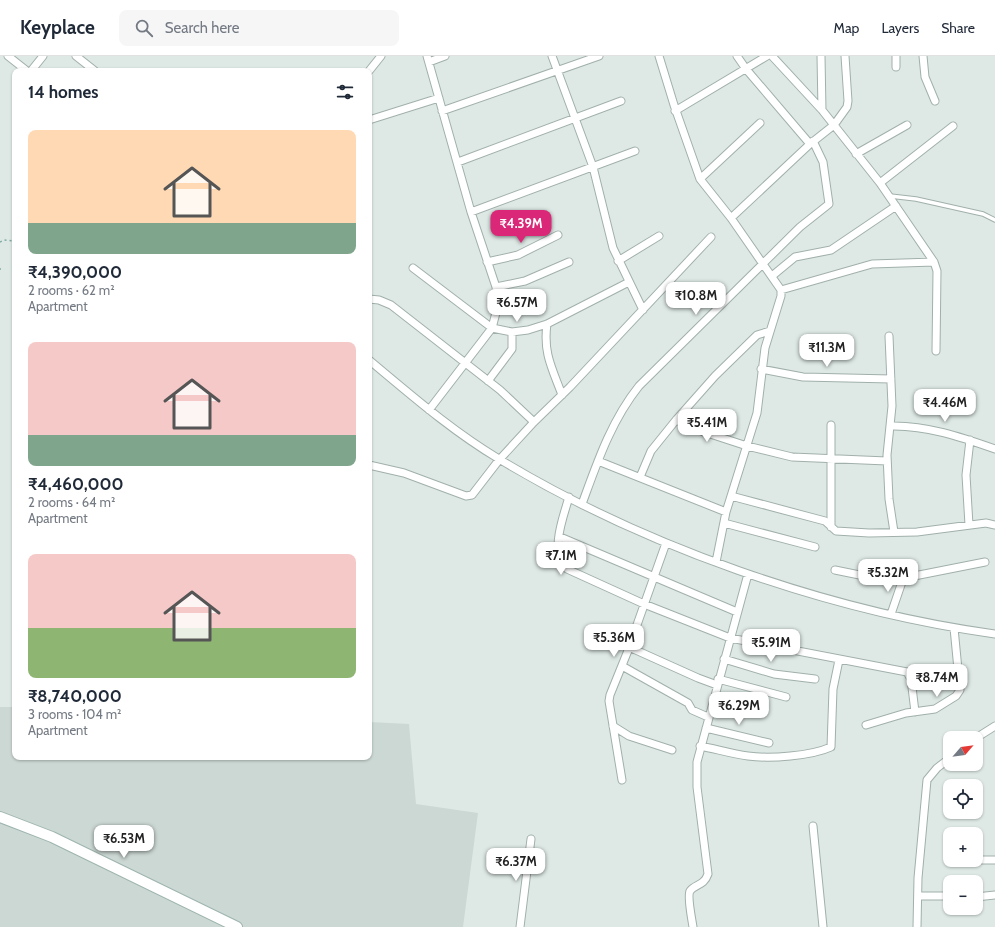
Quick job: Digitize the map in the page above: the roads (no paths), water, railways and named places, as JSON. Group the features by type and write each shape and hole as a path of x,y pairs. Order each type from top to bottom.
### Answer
{"street":[{"path":"8,56 23,68"},
{"path":"33,68 43,56"},
{"path":"76,56 91,68"},
{"path":"371,68 381,56"},
{"path":"429,410 492,328 498,305 496,287 471,212 428,59 445,56"},
{"path":"552,56 593,167 613,248 643,310"},
{"path":"442,111 599,56"},
{"path":"659,56 675,111 700,179 731,218 781,290 761,368 757,413 726,512 716,562"},
{"path":"582,504 598,461 618,416 639,386 800,226 827,207 829,202 823,162 812,143 746,69 737,56"},
{"path":"675,111 767,56"},
{"path":"772,56 822,110 880,183 934,262 937,271 936,351"},
{"path":"821,56 822,110"},
{"path":"731,218 812,143 834,125 847,107 848,101 845,56"},
{"path":"896,56 896,67"},
{"path":"924,56 925,76 935,101"},
{"path":"372,119 439,98"},
{"path":"458,162 621,101"},
{"path":"700,179 760,123"},
{"path":"856,154 908,125"},
{"path":"880,183 953,126"},
{"path":"471,212 635,151"},
{"path":"772,276 795,258 831,250 896,206"},
{"path":"487,262 518,255 558,235"},
{"path":"618,261 660,236"},
{"path":"372,466 399,471 469,496 475,491 499,460 534,422 562,395 711,238"},
{"path":"496,287 525,281 569,262"},
{"path":"781,290 872,264 934,262"},
{"path":"413,268 492,328 512,332 523,331 547,324 629,282"},
{"path":"372,299 379,300 391,305 488,381 534,422"},
{"path":"547,324 545,341 546,352 562,395"},
{"path":"640,477 651,451 715,376 757,335 770,331"},
{"path":"488,381 512,349 512,332"},
{"path":"889,336 892,394 887,461 889,499 894,532"},
{"path":"372,362 455,431 499,460 582,504 666,542 748,574 816,594 891,614 954,628 995,634"},
{"path":"761,368 803,377 891,379"},
{"path":"676,420 704,432 747,446 792,457 887,461"},
{"path":"831,425 831,527"},
{"path":"890,426 911,427 970,440 995,449"},
{"path":"969,525 966,475 970,440"},
{"path":"598,461 726,512"},
{"path":"731,496 824,521 836,531 917,532 986,523 995,526"},
{"path":"569,497 560,528 560,560 568,569 644,604 730,638 907,672 911,679 915,712"},
{"path":"724,523 815,547"},
{"path":"560,537 653,578 737,612"},
{"path":"622,780 613,726 610,695 629,647 666,542"},
{"path":"834,570 879,579 903,579 985,562"},
{"path":"693,927 689,894 692,889 702,884 708,874 696,776 700,746 748,574"},
{"path":"891,614 903,579"},
{"path":"866,725 915,712 935,709 956,696 960,690 954,628"},
{"path":"629,647 698,678 786,697"},
{"path":"724,658 774,674 814,679"},
{"path":"700,746 747,756 764,757 801,754 831,747 833,689 839,660"},
{"path":"622,666 688,703 692,710 708,717"},
{"path":"613,726 629,736 672,750"},
{"path":"983,734 995,726"},
{"path":"706,728 769,744"},
{"path":"917,927 927,780 943,763"},
{"path":"0,817 59,841 237,927"},
{"path":"813,826 823,927"},
{"path":"520,927 531,839"},
{"path":"983,860 995,860"},
{"path":"983,896 995,895"},
{"path":"918,896 943,896"}],"lane":[{"path":"890,196 916,199 983,214 995,220"}]}
